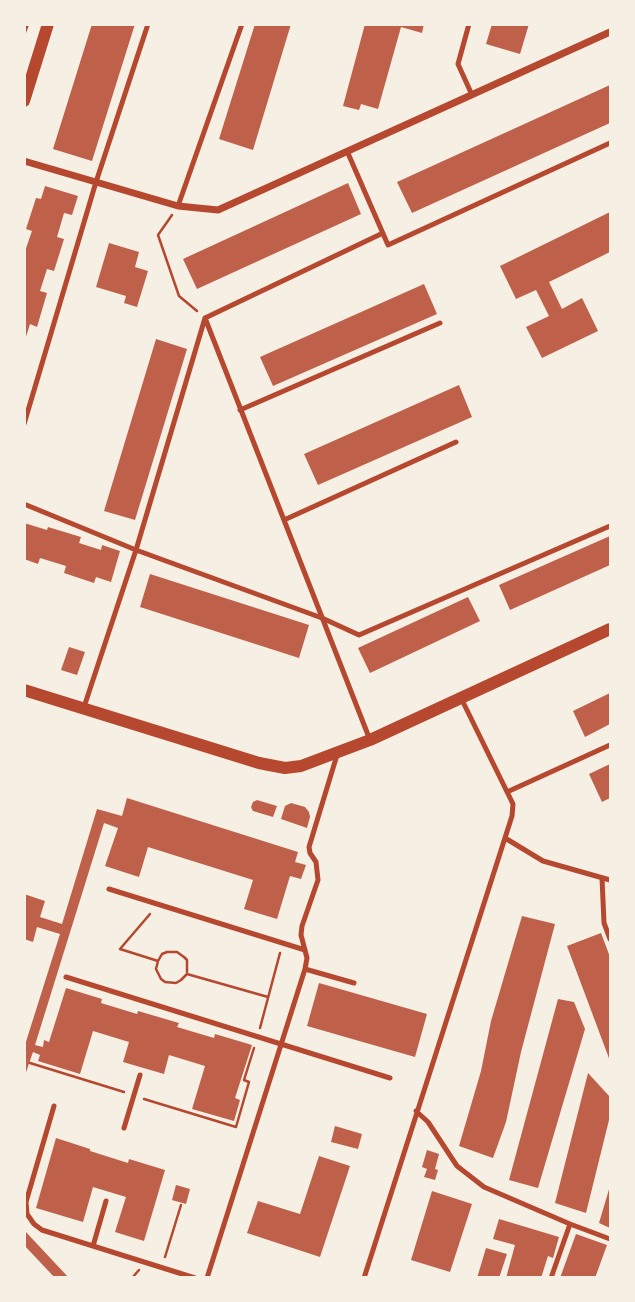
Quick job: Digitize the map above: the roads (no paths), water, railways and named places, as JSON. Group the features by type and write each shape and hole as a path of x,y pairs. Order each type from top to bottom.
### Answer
{"street":[{"path":"24,101 48,24"},
{"path":"24,161 178,206 218,210 611,32"},
{"path":"24,690 259,763 285,768 301,766 370,740 611,629"}],"lane":[{"path":"24,424 96,182 148,24"},
{"path":"178,206 242,24"},
{"path":"469,24 458,64 472,95"},
{"path":"347,151 388,245 611,143"},
{"path":"83,708 136,550 205,318 383,233"},
{"path":"205,318 370,740"},
{"path":"240,410 440,323"},
{"path":"284,520 456,442"},
{"path":"24,504 136,550 322,618 359,635 611,526"},
{"path":"364,1278 512,817 513,804 461,698"},
{"path":"507,792 611,745"},
{"path":"207,1278 305,969 307,958 301,935 302,926 318,880 316,862 309,846 338,752"},
{"path":"505,838 543,861 611,880"},
{"path":"602,877 604,923 611,939"},
{"path":"108,889 305,950"},
{"path":"305,969 354,983"},
{"path":"66,977 390,1078"},
{"path":"124,1128 140,1075"},
{"path":"54,1106 26,1202 27,1214 34,1224 43,1230 195,1278"},
{"path":"416,1111 428,1122 457,1166 484,1187 611,1239"},
{"path":"93,1245 106,1201"},
{"path":"551,1278 570,1224"}]}
